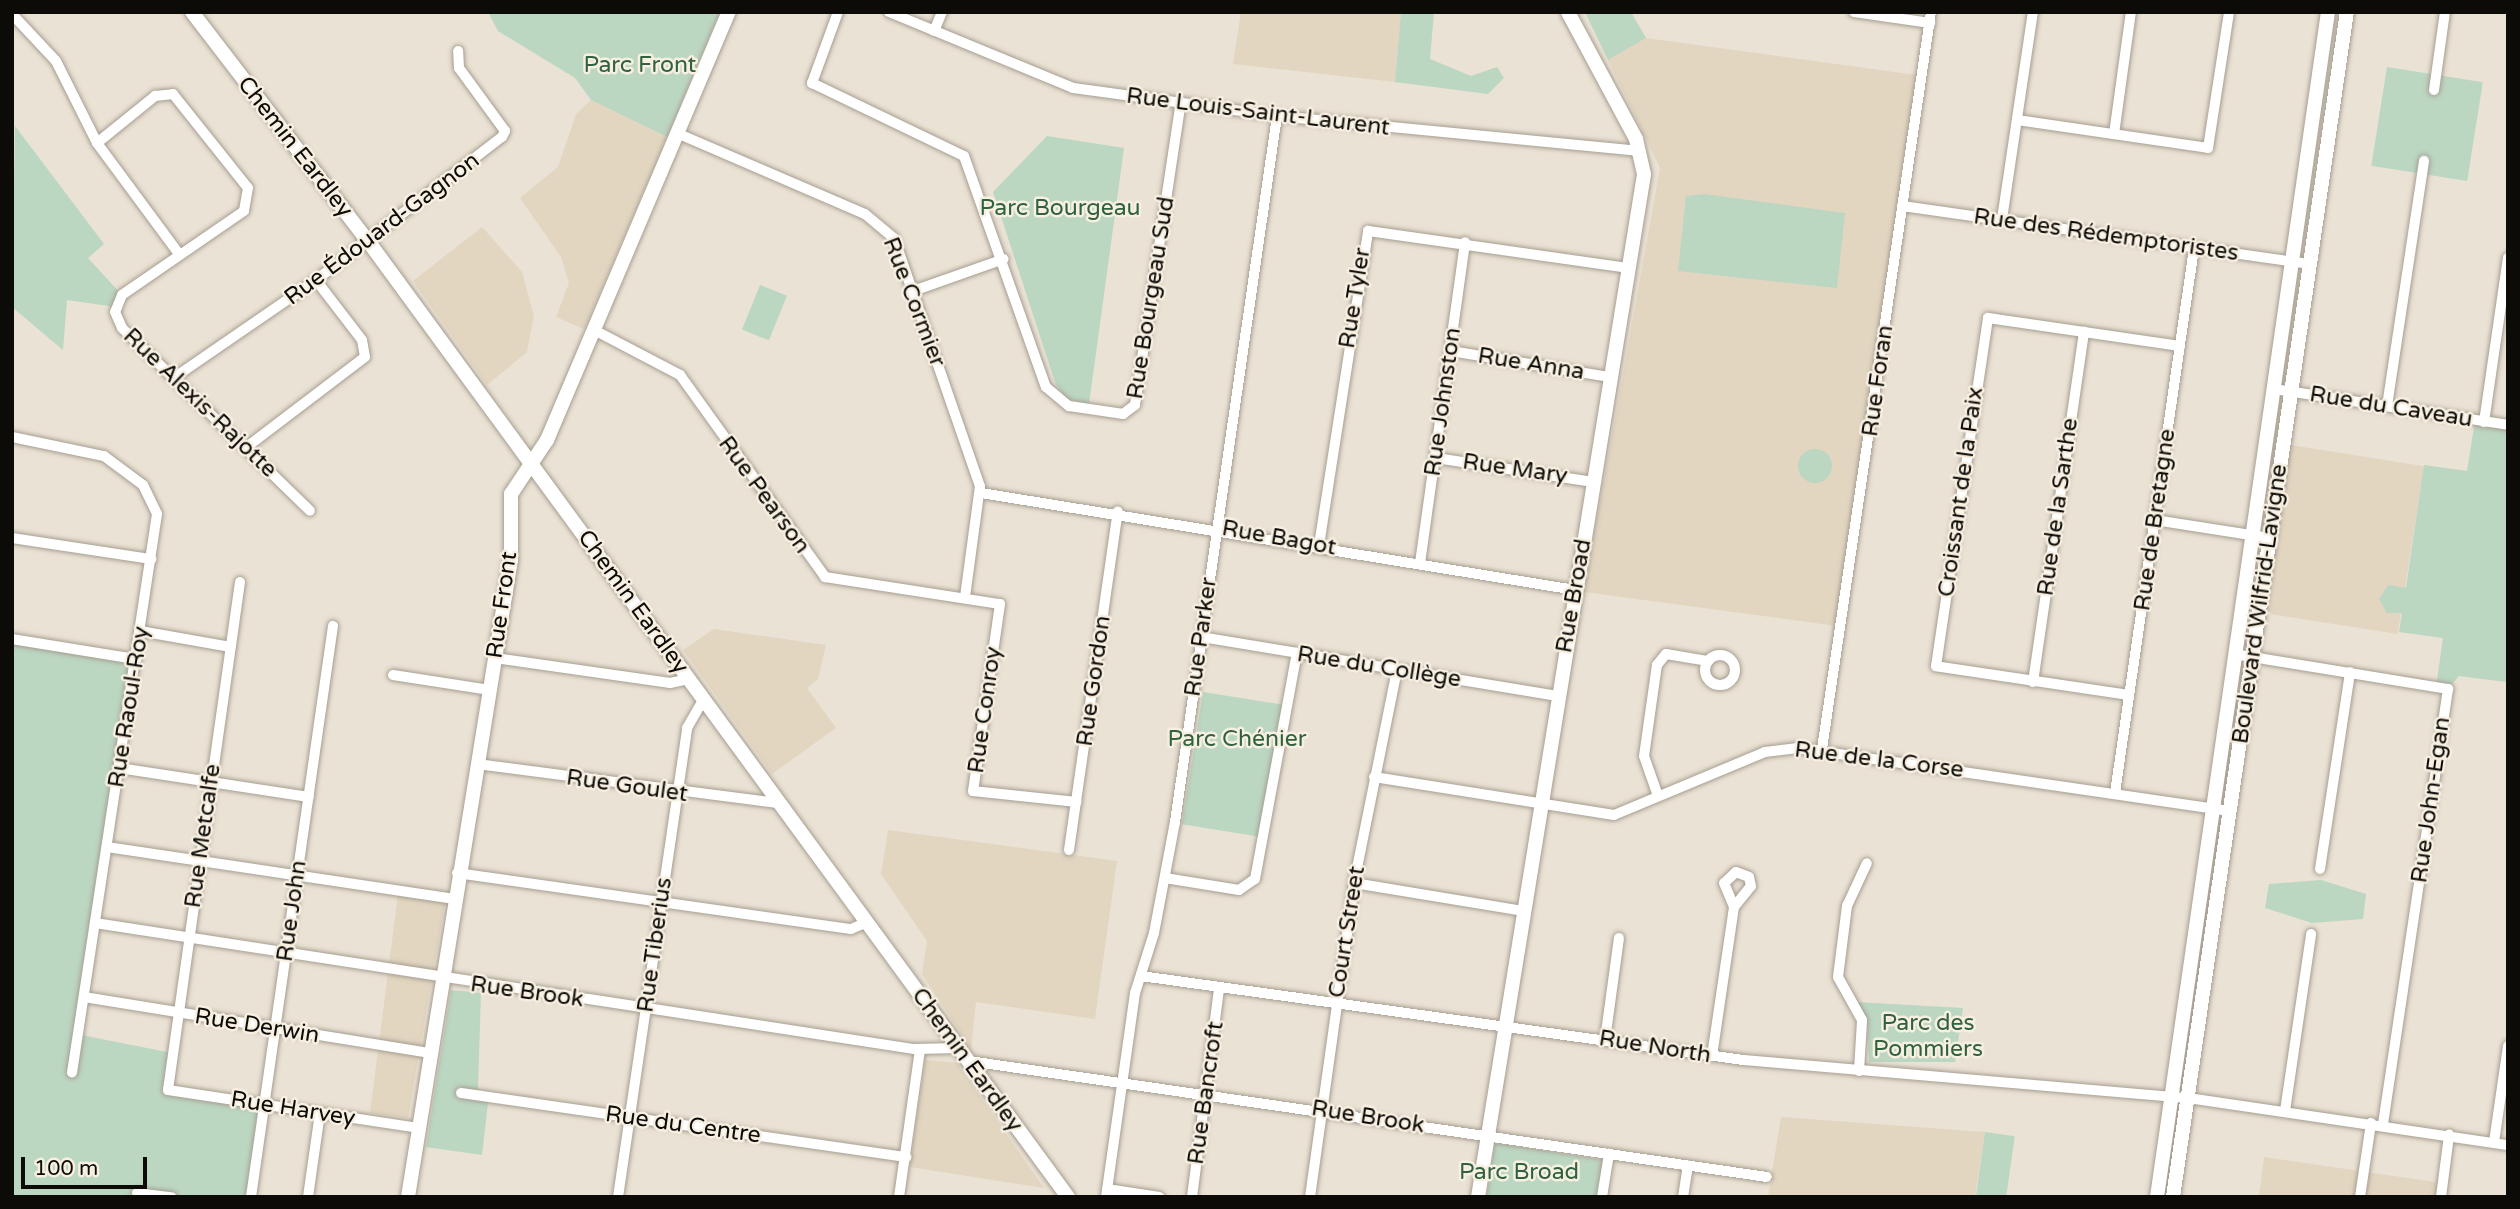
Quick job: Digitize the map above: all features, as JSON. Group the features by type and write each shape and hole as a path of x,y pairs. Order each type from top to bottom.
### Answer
{"main road":[{"name":"Chemin Eardley","path":"192,12 368,241 1068,1197"},
{"name":"Rue Front","path":"408,1197 457,873 511,560 509,502 531,465 594,330 729,12"},
{"name":"Rue Broad","path":"1478,1197 1557,696 1643,184 1640,151 1568,12"},
{"name":"Boulevard Wilfrid-Lavigne","path":"2157,1197 2328,12"},
{"name":"Boulevard Wilfrid-Lavigne","path":"2173,1197 2347,12"}],"street":[{"name":"Rue Bourgeau Sud","path":"838,12 812,72 815,87 964,156 1054,399 1116,414 1133,410 1181,103"},
{"name":"Rue Louis-Saint-Laurent","path":"889,12 1064,86 1277,116 1640,151"},
{"path":"934,31 942,12"},
{"path":"1854,12 1931,18"},
{"path":"2002,219 2033,12"},
{"path":"2114,134 2131,12"},
{"path":"2017,120 2208,148 2229,12"},
{"path":"2434,90 2445,12"},
{"path":"12,14 56,61 97,144 179,254"},
{"name":"Rue Foran","path":"1822,749 1931,18"},
{"name":"Rue Édouard-Gagnon","path":"175,377 316,280 505,131 459,68 458,51"},
{"name":"Rue Alexis-Rajotte","path":"97,144 155,96 173,94 248,188 244,211 122,295 115,312 122,328 248,446 310,511"},
{"name":"Rue Parker","path":"1106,1193 1122,1080 1141,976 1166,878 1277,116"},
{"name":"Rue Cormier","path":"679,134 874,219 894,238 981,493 965,597"},
{"path":"2386,406 2424,161"},
{"name":"Rue des Rédemptoristes","path":"1902,206 2309,264"},
{"name":"Rue Tyler","path":"1319,545 1364,236 1381,228 1629,268"},
{"name":"Rue Johnston","path":"1419,562 1465,242"},
{"name":"Rue de Bretagne","path":"2115,793 2194,248"},
{"path":"2484,422 2508,258"},
{"path":"913,291 1004,259"},
{"path":"248,446 363,362 365,346 316,280"},
{"name":"Croissant de la Paix","path":"2129,695 1936,666 1941,626 1987,318 2180,346"},
{"name":"Rue Pearson","path":"594,330 680,375 825,576 965,597"},
{"name":"Rue de la Sarthe","path":"2032,681 2084,332"},
{"name":"Rue Anna","path":"1451,351 1610,377"},
{"name":"Rue du Caveau","path":"2274,389 2508,425"},
{"name":"Rue Raoul-Roy","path":"12,437 81,447 143,485 157,514 72,1073"},
{"name":"Rue Mary","path":"1436,458 1593,482"},
{"name":"Rue Bagot","path":"981,493 1217,527 1575,590"},
{"name":"Rue Gordon","path":"1069,850 1118,512"},
{"path":"2155,520 2270,538"},
{"path":"12,538 151,559"},
{"name":"Rue Metcalfe","path":"168,1090 240,582"},
{"name":"Rue Conroy","path":"965,597 1000,604 973,792 1076,803"},
{"name":"Rue John","path":"251,1197 333,626"},
{"path":"140,631 231,647"},
{"name":"Rue du Collège","path":"1201,637 1557,696"},
{"path":"12,639 136,659"},
{"path":"1166,878 1239,890 1255,879 1297,653"},
{"path":"1658,796 1644,756 1657,665 1666,654 1708,661"},
{"name":"Rue John-Egan","path":"2234,654 2448,689 2383,1125"},
{"path":"495,658 670,683 689,678"},
{"name":"Court Street","path":"1310,1197 1334,1004 1354,883 1397,670"},
{"path":"2320,869 2350,672"},
{"path":"393,675 489,690"},
{"name":"Rue Tiberius","path":"618,1197 689,718 704,699"},
{"name":"Rue de la Corse","path":"1374,777 1614,815 1778,748 1822,749 2229,811"},
{"name":"Rue Goulet","path":"477,764 778,803"},
{"path":"119,768 309,797"},
{"path":"107,847 453,900"},
{"path":"1859,1070 1862,1020 1838,977 1847,906 1867,863"},
{"path":"457,873 851,929 865,923"},
{"path":"1354,883 1523,911"},
{"path":"1712,1056 1734,906"},
{"name":"Rue Brook","path":"95,923 443,979 920,1050 960,1048"},
{"path":"2285,1111 2311,934"},
{"path":"1605,1040 1619,937"},
{"name":"Rue North","path":"1141,976 1219,989 1506,1025 1712,1056 2171,1097"},
{"name":"Rue Bancroft","path":"1192,1197 1219,989"},
{"name":"Rue Derwin","path":"84,997 430,1054"},
{"path":"2494,1142 2508,1046"},
{"path":"899,1197 920,1050"},
{"name":"Rue Brook","path":"969,1061 1122,1080 1767,1177"},
{"name":"Rue Harvey","path":"168,1090 418,1128"},
{"name":"Rue du Centre","path":"461,1093 906,1157"},
{"path":"2171,1097 2371,1123 2508,1145"},
{"path":"308,1197 320,1113"},
{"path":"2360,1197 2371,1123"},
{"path":"2441,1197 2449,1135"},
{"path":"1602,1197 1609,1154"},
{"path":"1683,1197 1688,1165"},
{"path":"137,1193 172,1197"},
{"path":"1106,1193 1159,1197"}],"shaded area":[{"path":"1241,12 1401,12 1395,82 1233,64"},
{"path":"1646,38 1916,75 1837,626 1584,592 1660,168 1608,60"},
{"path":"591,100 667,137 584,329 556,317 569,283 561,257 520,198 558,167 576,114"},
{"path":"482,227 522,272 534,316 527,352 487,385 413,281"},
{"path":"2284,444 2424,466 2398,634 2257,612"},
{"path":"714,629 826,645 818,679 807,688 836,728 772,774 683,650"},
{"path":"888,830 1117,861 1095,1019 976,1002 971,1049 922,974 927,941 881,874"},
{"path":"398,894 445,903 408,1118 370,1113"},
{"path":"925,1060 957,1063 1044,1188 910,1167"},
{"path":"1781,1117 1985,1132 1975,1197 1768,1197"},
{"path":"2264,1157 2442,1183 2441,1197 2259,1197"}],"green space":[{"name":"Parc Front","path":"488,12 720,12 667,137 591,100 575,78 498,31"},
{"path":"1401,12 1434,12 1430,59 1471,76 1497,67 1504,78 1488,94 1395,82"},
{"path":"1585,12 1631,12 1646,38 1608,60"},
{"path":"2387,67 2483,82 2467,181 2371,166"},
{"path":"15,126 104,244 88,258 122,295 116,307 67,300 63,350 12,307"},
{"name":"Parc Bourgeau","path":"1047,136 1124,148 1089,404 1067,399 1056,385 993,192"},
{"path":"1704,194 1845,213 1837,288 1678,271 1686,196"},
{"path":"760,285 787,296 769,340 742,330"},
{"path":"2475,421 2508,425 2508,672 2506,682 2459,676 2448,689 2436,687 2443,638 2399,632 2402,613 2387,613 2379,599 2388,585 2406,588 2424,465 2467,471"},
{"path":"1815,449 1827,454 1832,466 1827,478 1815,483 1803,478 1798,466 1803,454"},
{"path":"12,639 136,659 76,1034 172,1053 168,1089 265,1104 251,1197 12,1197"},
{"name":"Parc Chénier","path":"1203,692 1284,705 1263,837 1182,824"},
{"path":"2321,880 2366,894 2363,919 2312,923 2265,908 2269,884"},
{"path":"451,990 481,993 478,1088 488,1103 482,1155 426,1147"},
{"name":"Parc des Pommiers","path":"1855,1002 1963,1008 1955,1062 1869,1062 1867,1020"},
{"path":"1985,1132 2015,1136 2006,1197 1976,1197"},
{"name":"Parc Broad","path":"1495,1143 1608,1161 1602,1197 1487,1197"}]}
